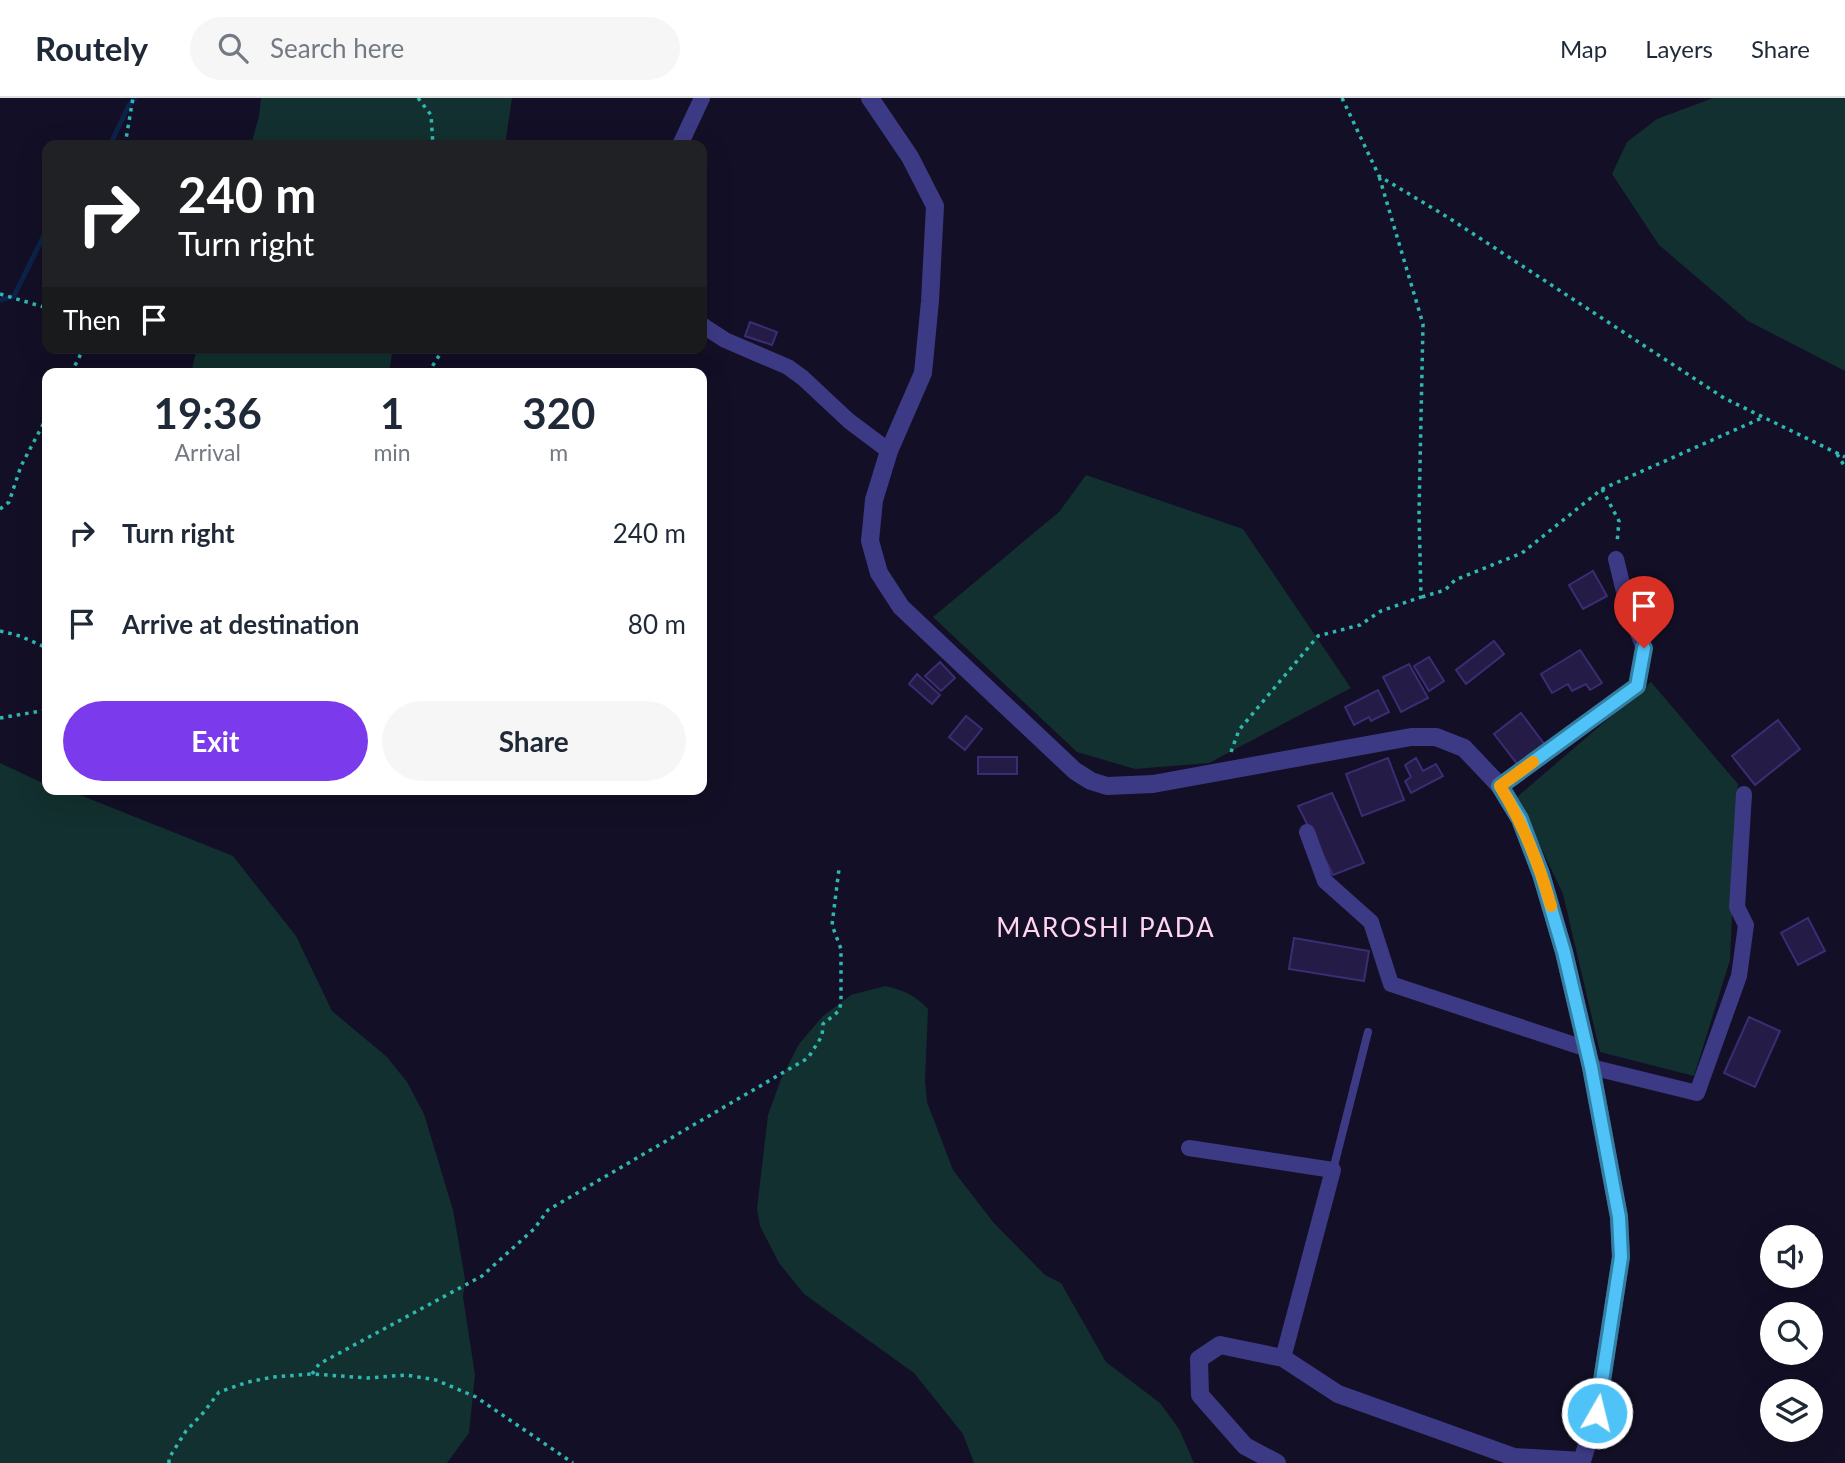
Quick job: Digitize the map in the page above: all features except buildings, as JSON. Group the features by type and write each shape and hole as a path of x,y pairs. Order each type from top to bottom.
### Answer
{"street":[{"path":"682,140 702,98"},
{"path":"870,98 910,157 935,206 923,373 889,451 874,500 870,541 879,573 901,607 1075,771 1091,781 1107,786 1153,784 1411,737 1436,737 1464,748 1500,786 1520,819 1541,874 1564,952 1589,1058 1619,1217 1621,1257 1597,1413 1584,1462 1514,1457 1338,1394 1283,1358 1220,1345 1199,1359 1200,1395 1245,1446 1277,1463"},
{"path":"707,328 725,340 788,367 803,377 849,421 889,451"},
{"path":"1500,786 1637,686 1644,648 1628,608 1616,559"},
{"path":"1307,832 1325,881 1371,922 1391,985 1589,1058 1697,1093 1738,976 1746,925 1737,907 1744,794"},
{"path":"1189,1148 1333,1170 1283,1358"}],"lane":[{"path":"1333,1170 1368,1032"}],"path":[{"path":"126,140 133,98"},
{"path":"418,98 431,115 433,140"},
{"path":"1342,98 1379,176 1423,324 1419,513 1421,597"},
{"path":"1379,176 1449,218 1724,398 1845,457"},
{"path":"0,294 42,307"},
{"path":"1224,771 1239,730 1318,636 1360,625 1381,611 1446,590 1455,580 1522,553 1602,489 1764,417"},
{"path":"0,509 9,502 21,466 42,426"},
{"path":"1836,452 1845,467"},
{"path":"1602,489 1619,521 1616,559"},
{"path":"0,631 42,646"},
{"path":"0,718 42,710"},
{"path":"312,1374 319,1364 482,1276 534,1228 548,1210 807,1058 822,1036 823,1024 839,1011 841,1003 841,949 832,925 839,869"},
{"path":"169,1463 169,1458 186,1431 205,1412 219,1392 248,1381 312,1374 368,1378 406,1375 436,1380 476,1397 573,1463"}],"green space":[{"path":"261,98 512,98 506,140 252,140"},
{"path":"1713,98 1845,98 1845,371 1748,321 1659,245 1612,174 1627,142 1657,119"},
{"path":"196,354 392,354 390,368 192,368"},
{"path":"1086,475 1243,529 1351,688 1209,763 1135,769 1077,752 933,617 1059,512"},
{"path":"1651,682 1738,784 1730,960 1694,1076 1600,1052 1563,894 1517,797"},
{"path":"0,763 42,783 42,795 80,795 233,856 296,936 332,1011 387,1057 407,1082 424,1114 453,1210 465,1279 463,1297 475,1375 469,1433 447,1463 0,1463"},
{"path":"885,986 908,994 928,1009 925,1081 927,1102 953,1170 993,1222 1045,1275 1061,1283 1106,1362 1160,1403 1179,1429 1194,1463 974,1463 963,1434 914,1373 804,1294 779,1263 760,1226 757,1209 768,1115 781,1079 799,1044 823,1016 851,995"}],"waterway":[{"path":"112,140 135,98"},
{"path":"0,300 14,296 42,239"}],"slow traffic":[{"path":"1533,762 1500,786 1520,819 1551,906"}],"district":[{"name":"MAROSHI PADA","path":"1106,927"}],"route":[{"path":"1597,1413 1621,1257 1619,1217 1591,1067 1564,952 1541,874 1520,819 1500,786 1637,686 1644,648"}]}
